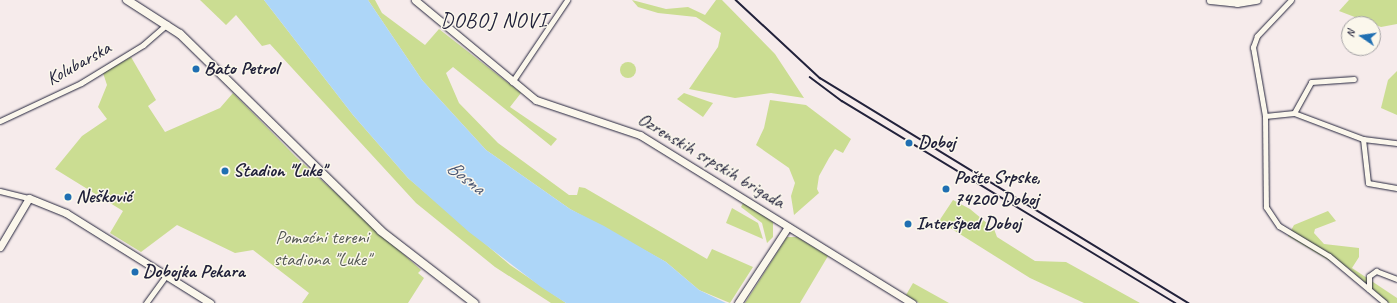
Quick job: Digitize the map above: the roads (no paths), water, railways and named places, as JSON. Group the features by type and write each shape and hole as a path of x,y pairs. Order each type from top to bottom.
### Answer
{"main road":[{"path":"127,0 167,24 207,58 381,231 474,303"},
{"name":"Ozrenskih srpskih brigada","path":"415,0 512,82 545,104 641,135 912,303"},
{"path":"1210,0 1257,0"},
{"path":"0,247 29,198 59,209 166,274 210,303"},
{"path":"738,303 777,240 788,227"}],"street":[{"path":"512,82 567,0"},
{"path":"1292,1 1257,36 1253,47 1265,116 1263,191 1270,216 1385,303"},
{"name":"Kolubarska","path":"0,121 81,83 142,46 167,24"},
{"path":"1294,113 1311,82 1354,79"},
{"path":"1265,116 1294,113 1363,139 1397,143"},
{"path":"1363,139 1368,183 1397,188"},
{"path":"0,191 29,198"},
{"path":"1368,289 1369,276 1376,271 1397,279"},
{"path":"146,303 166,274"}],"water":[{"name":"Bosna","path":"264,0 368,0 422,80 486,150 570,209 604,226 666,262 699,290 726,303 566,303 541,287 469,232 408,178 353,115"}],"railway":[{"path":"736,0 820,78 1189,303"},
{"path":"810,77 842,101 1176,303"}],"place":[{"name":"Bato Petrol","path":"196,69"},
{"name":"Doboj","path":"909,143"},
{"name":"Stadion \"Luke\"","path":"225,171"},
{"name":"Pošte Srpske, 74200 Doboj","path":"946,189"},
{"name":"Nešković","path":"68,197"},
{"name":"Interšped Doboj","path":"908,224"},
{"name":"Dobojka Pekara","path":"135,272"}],"district":[{"name":"DOBOJ NOVI","path":"494,20"}],"park label":[{"name":"Pomoćni tereni stadiona \"Luke\"","path":"322,249"}]}
